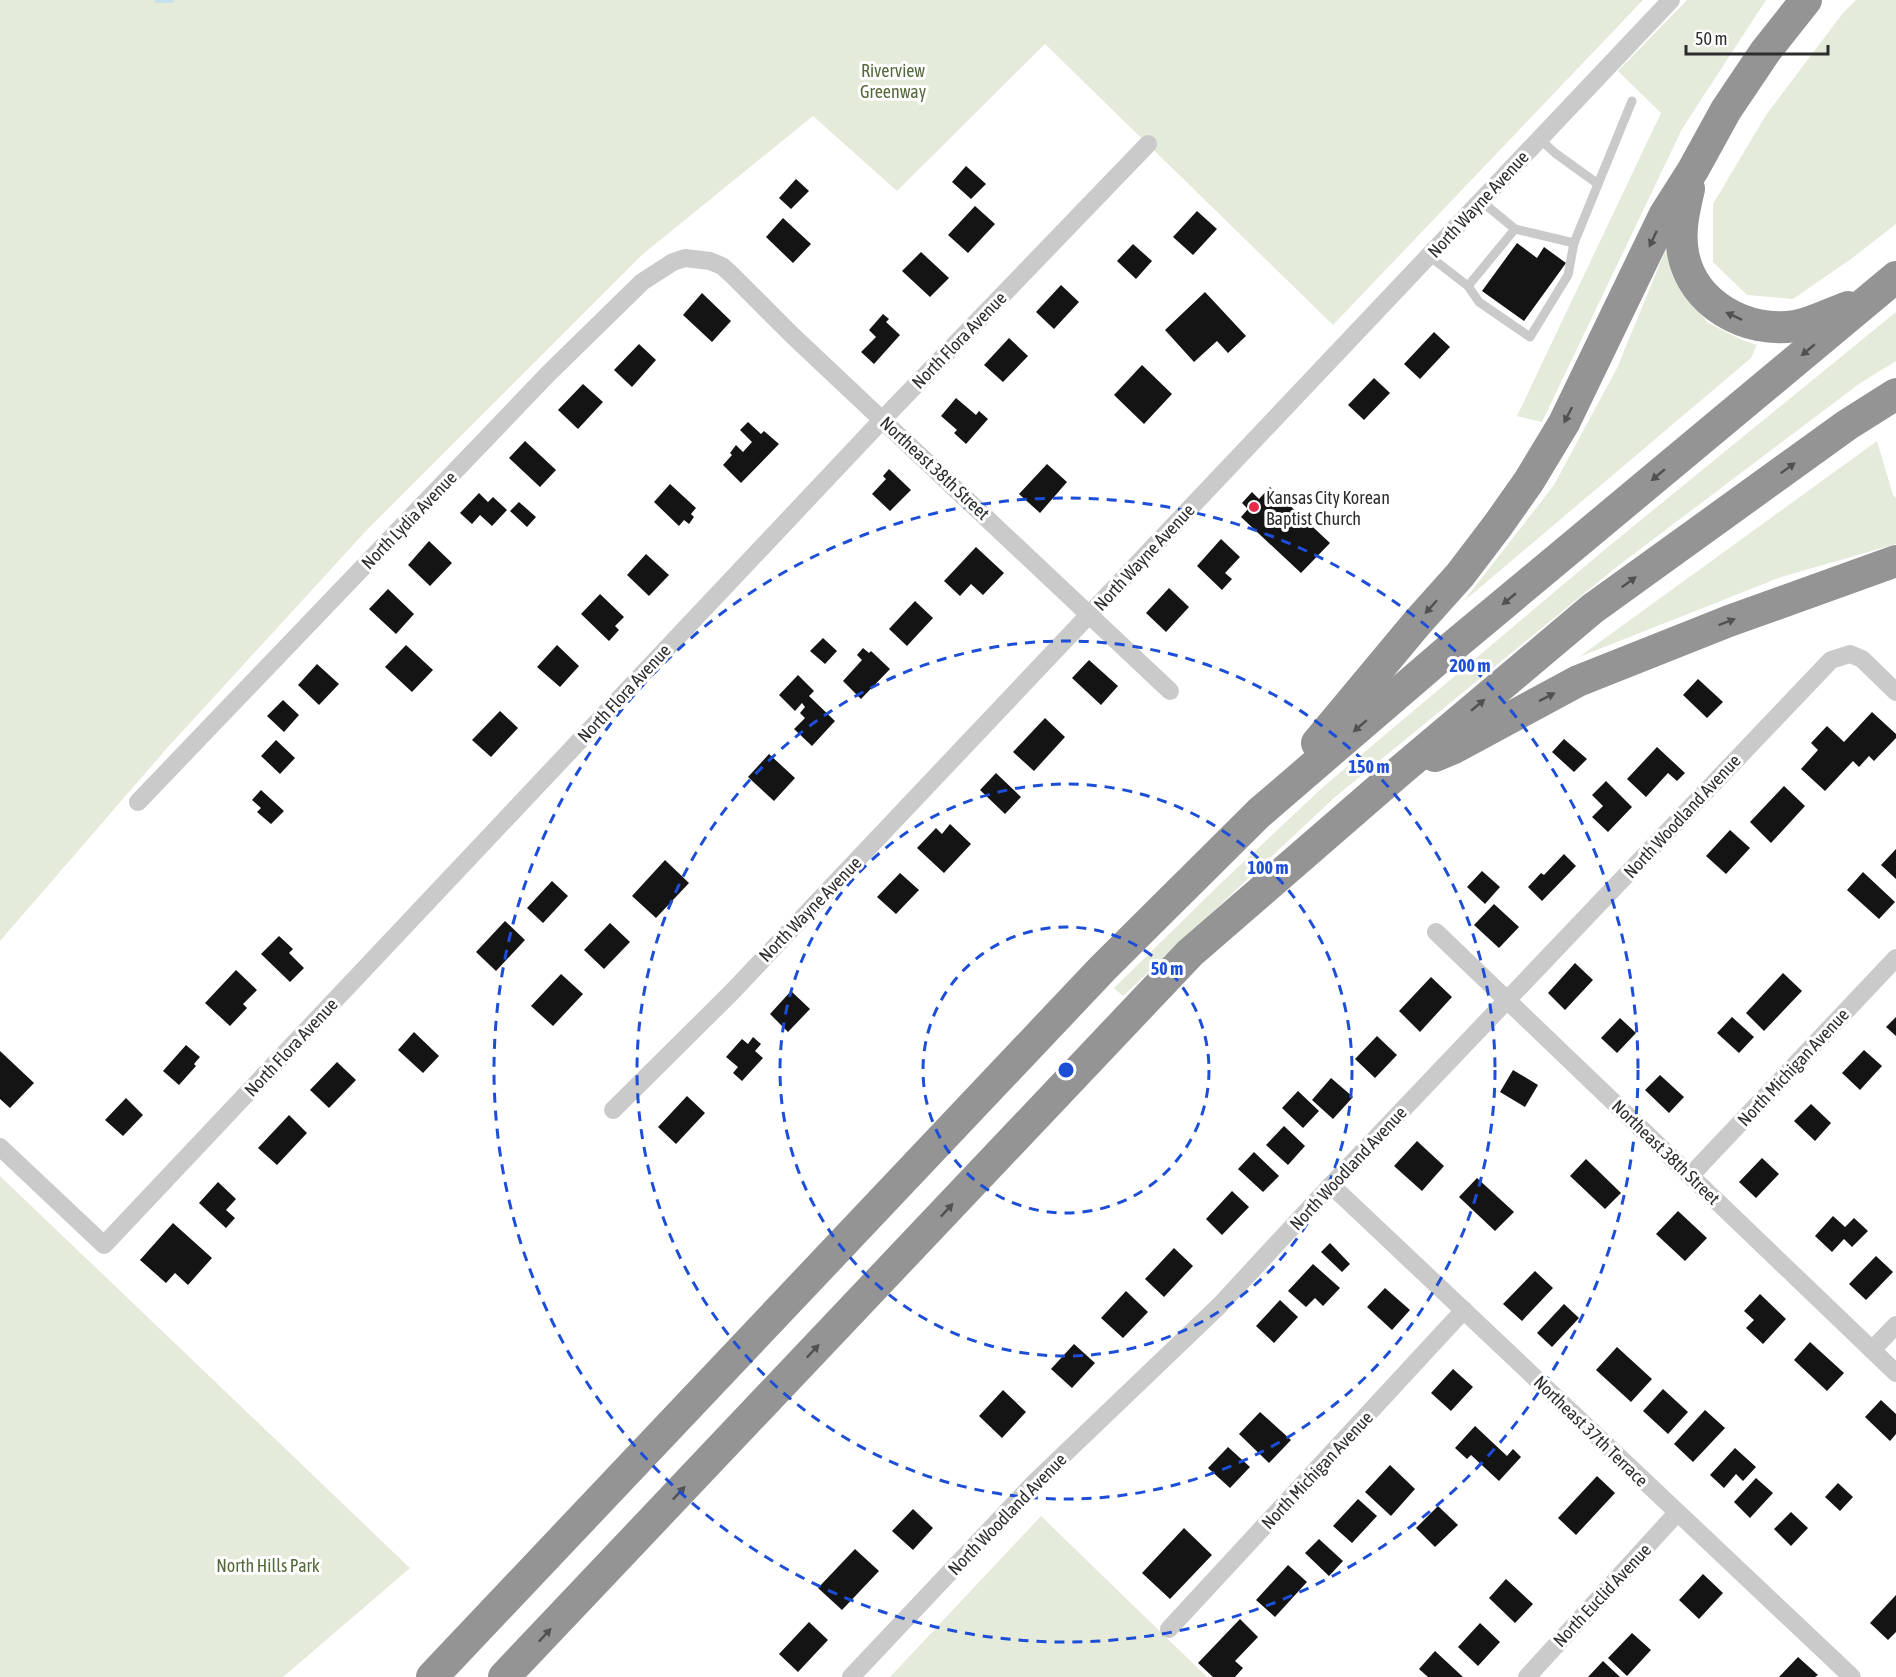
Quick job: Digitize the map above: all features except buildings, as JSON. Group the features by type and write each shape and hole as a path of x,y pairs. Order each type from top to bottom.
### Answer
{"highway":[{"path":"1259,813 1417,623 1460,575 1529,481 1564,423 1665,214 1693,170 1726,110 1765,52 1806,0"},
{"path":"1693,170 1682,224 1683,255 1699,288 1712,303 1729,315 1749,323 1765,327 1782,327 1798,326 1869,299"},
{"path":"432,1677 1103,968 1259,813 1452,646 1896,277"},
{"path":"504,1677 1190,953 1401,770 1592,609 1847,425 1896,394"},
{"path":"1401,770 1454,748 1578,681 1729,621 1896,561"}],"street":[{"name":"North Wayne Avenue","path":"613,1110 739,984 1671,0"},
{"name":"North Flora Avenue","path":"0,1147 104,1245 883,419 1148,144"},
{"name":"Northeast 38th Street","path":"694,258 722,266 731,274 793,336 1170,691"},
{"name":"North Lydia Avenue","path":"138,802 548,374 642,282 673,262 694,258"},
{"name":"North Woodland Avenue","path":"851,1677 1034,1483 1220,1305 1822,668 1831,660 1850,654 1862,659 1896,692"},
{"name":"Northeast 38th Street","path":"1436,932 1896,1373"},
{"name":"North Michigan Avenue","path":"1690,1176 1896,958"},
{"name":"Northeast 37th Terrace","path":"1331,1185 1852,1677"},
{"name":"North Michigan Avenue","path":"1169,1629 1464,1310"},
{"path":"1872,1350 1896,1325"},
{"name":"North Euclid Avenue","path":"1527,1677 1677,1513"}],"lane":[{"path":"1429,256 1468,286 1479,302 1530,337 1568,275 1574,243 1632,101"},
{"path":"1540,139 1555,153 1598,184"},
{"path":"1481,201 1515,229 1574,243"},
{"path":"1468,286 1515,229"}],"green space":[{"name":"Riverview Greenway","path":"0,0 1643,0 1333,325 1045,44 897,191 813,116 643,254 365,532 168,747 0,941"},
{"path":"1687,0 1766,0 1682,129 1542,422 1517,416 1661,113 1618,71"},
{"path":"1856,0 1896,0 1896,224 1851,259 1793,299 1747,295 1713,262 1713,204 1766,115 1843,13"},
{"path":"1668,244 1673,277 1708,323 1757,345 1751,358 1463,602 1554,485 1617,368"},
{"path":"1896,312 1896,361 1859,384 1619,565 1335,797 1123,996 1114,988 1323,787 1603,551"},
{"path":"1877,441 1893,495 1896,498 1896,544 1781,577 1579,657"},
{"name":"North Hills Park","path":"0,1176 410,1568 283,1677 0,1677"},
{"path":"1041,1516 1207,1677 890,1677"}],"waterway":[{"path":"158,0 171,0"}],"place":[{"name":"Kansas City Korean Baptist Church","path":"1254,507"}]}
